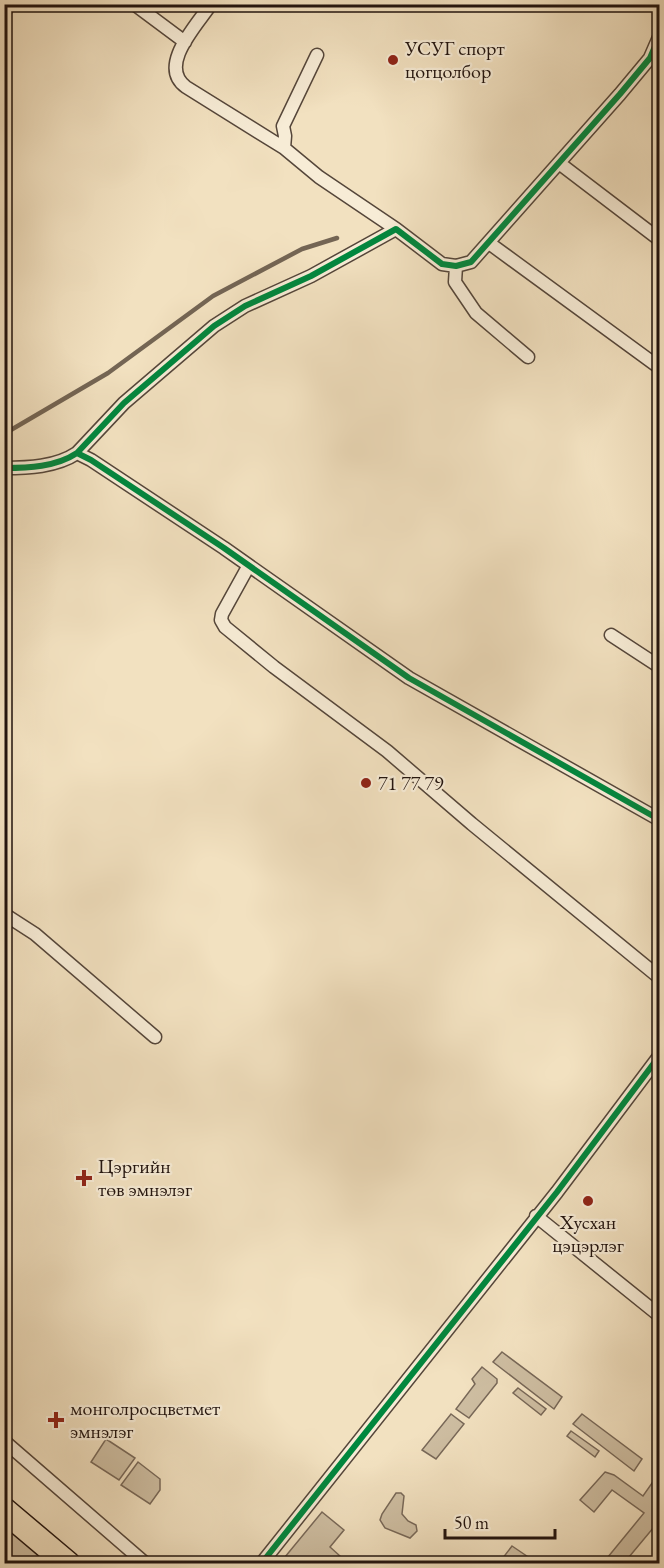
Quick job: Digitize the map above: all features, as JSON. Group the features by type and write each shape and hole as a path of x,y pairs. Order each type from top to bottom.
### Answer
{"highway":[{"path":"4,1510 68,1563"}],"street":[{"path":"4,12 10,4"},
{"path":"134,4 185,42"},
{"path":"211,4 185,42 175,65 179,81 284,148 319,177 442,264 456,266 471,262 489,243 650,58 660,35"},
{"path":"284,148 284,126 317,55"},
{"path":"559,163 660,240"},
{"path":"4,468 46,465 61,461 76,453 124,403 214,326 245,306 311,276 396,230"},
{"path":"489,243 660,368"},
{"path":"456,266 455,282 476,314 528,357"},
{"path":"76,453 224,548 409,677 660,820"},
{"path":"249,567 222,614 221,620 225,627 274,667 387,751 660,978"},
{"path":"611,635 660,668"},
{"path":"4,914 35,934 155,1036"},
{"path":"261,1563 557,1192 660,1055"},
{"path":"536,1216 660,1316"},
{"path":"4,1441 146,1563"}],"shaded area":[{"path":"502,1352 562,1397 554,1409 493,1362"},
{"path":"482,1367 497,1379 497,1383 469,1418 456,1409 475,1384 472,1379"},
{"path":"518,1388 546,1409 541,1415 513,1393"},
{"path":"451,1414 464,1424 436,1459 422,1450"},
{"path":"582,1414 642,1459 634,1471 573,1424"},
{"path":"571,1431 599,1451 595,1457 567,1436"},
{"path":"106,1439 135,1458 119,1480 91,1462"},
{"path":"138,1462 160,1479 160,1490 150,1504 121,1485"},
{"path":"605,1472 614,1475 643,1496 652,1483 659,1489 659,1521 624,1563 603,1563 644,1513 612,1490 594,1512 580,1500"},
{"path":"396,1493 404,1496 402,1514 416,1525 417,1531 410,1538 385,1528 380,1520"},
{"path":"322,1512 344,1530 330,1547 340,1556 334,1563 280,1563"},
{"path":"5,1525 50,1563 5,1563"},
{"path":"512,1546 537,1563 499,1563"}],"waterway":[{"path":"4,434 108,373 213,296 302,249 337,238"}],"cycle path":[{"path":"77,453 124,403 214,326 245,306 311,276 396,229 442,264 456,266 471,262 650,58 660,35"},
{"path":"4,468 51,464 77,453 91,460 224,548 409,678 660,820"},
{"path":"261,1564 557,1192 660,1055"}],"place":[{"name":"УСУГ спорт цогцолбор","path":"393,60"},
{"name":"71 77 79","path":"366,783"},
{"name":"Цэргийн төв эмнэлэг","path":"84,1178"},
{"name":"Хусхан цэцэрлэг","path":"588,1201"},
{"name":"монголросцветмет эмнэлэг","path":"56,1420"}]}
